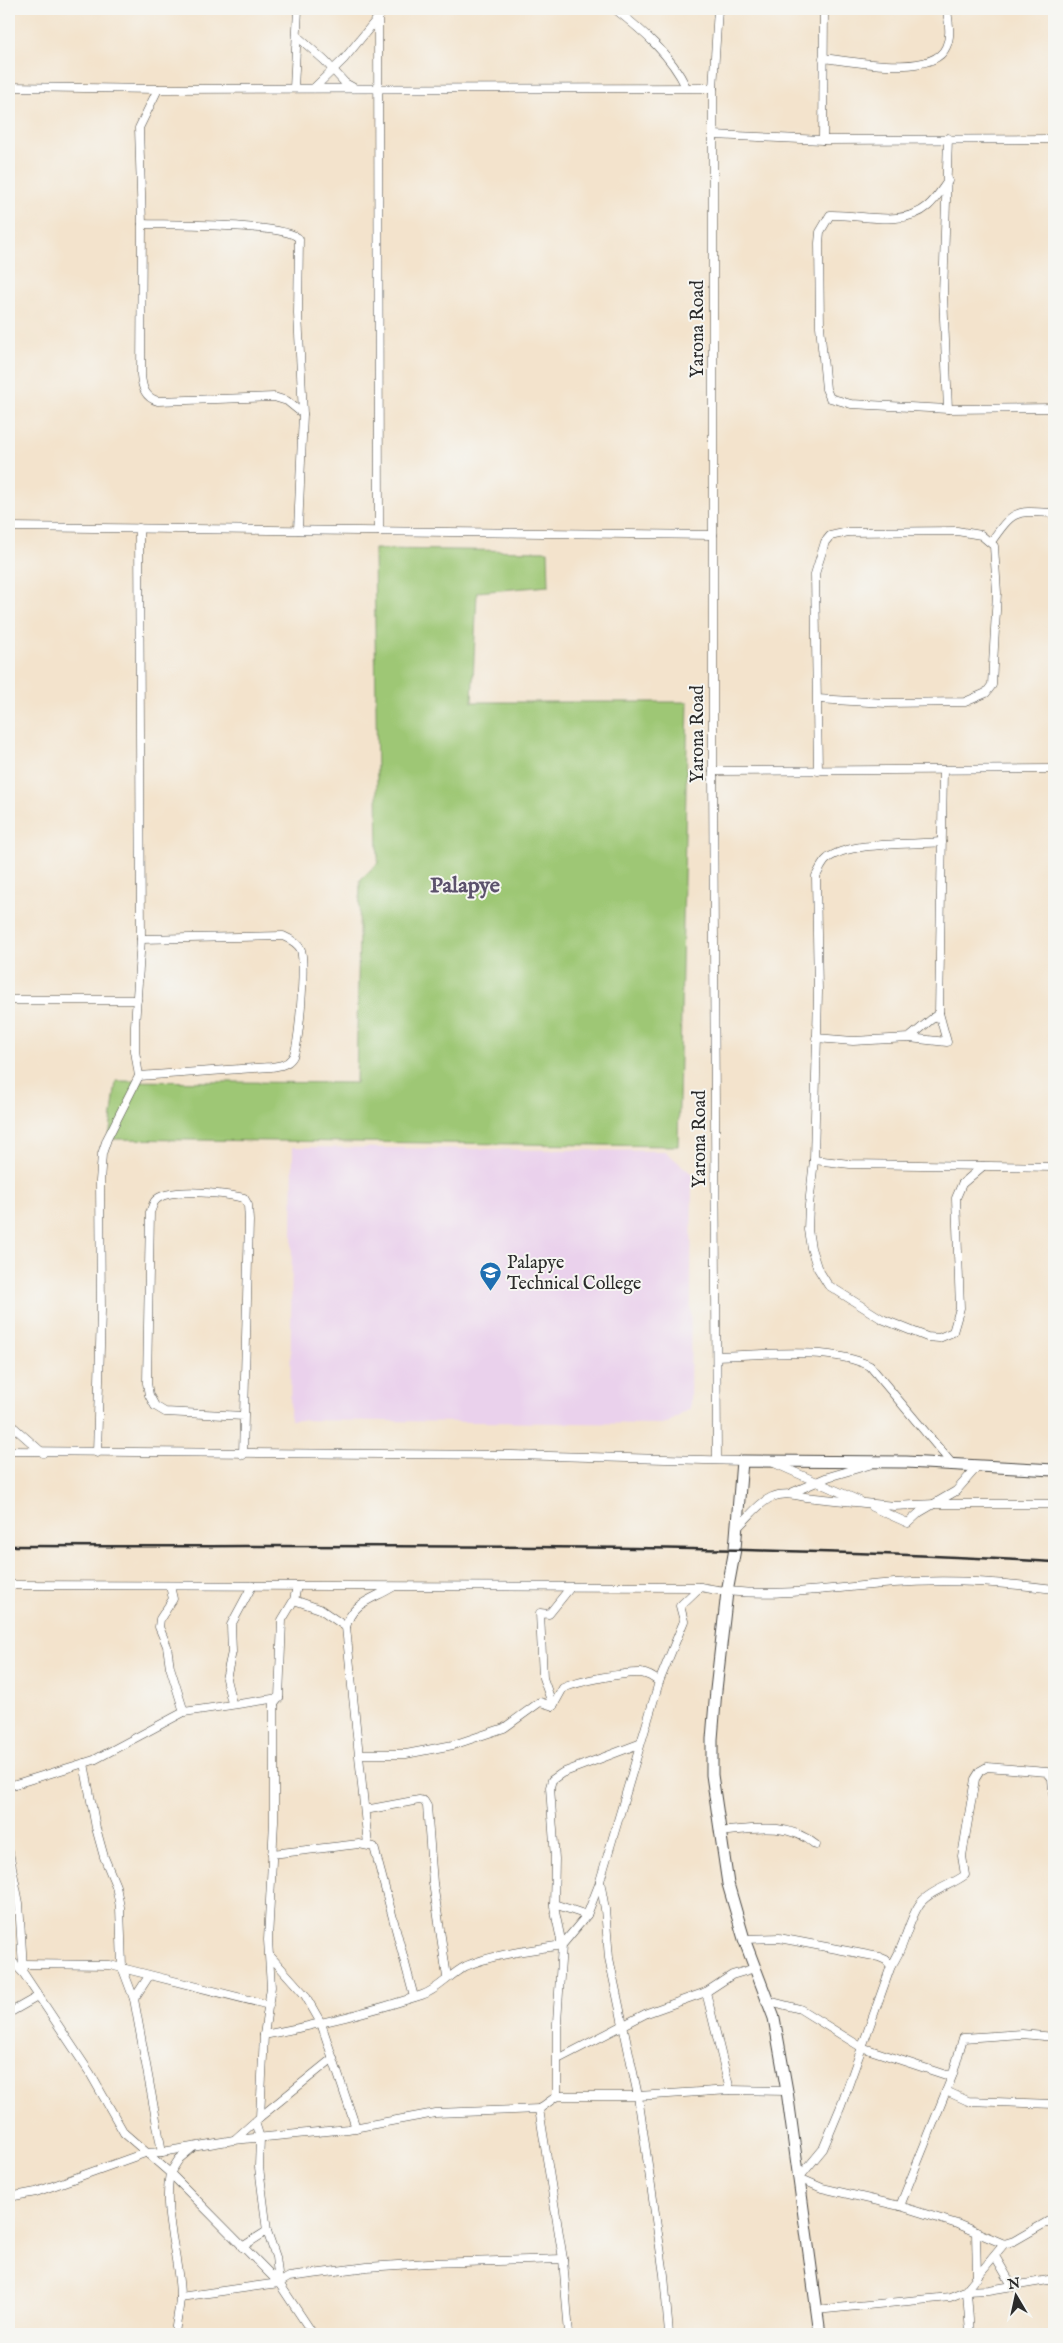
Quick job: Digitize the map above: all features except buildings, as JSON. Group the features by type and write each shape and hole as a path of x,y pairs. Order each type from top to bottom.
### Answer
{"street":[{"path":"294,88 298,9"},
{"path":"314,88 356,44 378,12 385,9"},
{"path":"615,9 641,29 674,63 686,87"},
{"name":"Yarona Road","path":"717,1459 712,771 713,88 718,9"},
{"path":"822,140 824,9"},
{"path":"822,58 910,66 928,63 939,57 946,47 949,34 948,9"},
{"path":"378,12 379,531"},
{"path":"297,36 325,61 332,70 354,88"},
{"path":"9,87 158,89 713,88"},
{"path":"158,89 139,128 142,224 140,375 146,394 153,400 158,401 274,397 287,401 303,414"},
{"path":"713,136 822,140 1054,139"},
{"path":"948,138 943,295 948,409"},
{"path":"948,181 929,205 913,216 893,219 852,214 830,214 820,232 820,326 826,389 830,398 851,404 948,409 1054,408"},
{"path":"142,224 262,227 297,235 299,246 298,314 303,414 298,530"},
{"path":"991,542 1000,526 1011,517 1024,511 1054,513"},
{"path":"9,527 713,535"},
{"path":"97,1453 101,1311 100,1181 102,1154 107,1139 139,1076 134,1025 141,939 139,528"},
{"path":"817,699 886,703 965,702 986,693 992,685 997,593 996,551 991,542 981,535 957,531 848,532 830,536 822,549 815,574 818,771"},
{"path":"712,771 1054,769"},
{"path":"816,1038 853,1041 909,1038 947,1042 939,1013 943,770"},
{"path":"942,842 860,847 845,851 826,860 816,876 818,992 814,1160 808,1230 817,1267 828,1285 882,1319 915,1333 938,1338 953,1332 960,1313 956,1198 962,1184 983,1166"},
{"path":"139,1076 271,1067 288,1063 295,1054 301,993 301,949 294,941 283,936 141,939"},
{"path":"9,1000 137,1000"},
{"path":"909,1038 939,1013"},
{"path":"814,1160 1054,1167"},
{"path":"243,1455 244,1416 248,1205 244,1198 222,1193 163,1196 154,1201 150,1212 147,1356 149,1394 155,1406 165,1412 244,1416"},
{"path":"717,1356 828,1354 855,1358 870,1366 953,1465"},
{"path":"9,1423 43,1452"},
{"path":"9,1451 243,1455 512,1455 742,1461 880,1461 1054,1470"},
{"path":"742,1461 737,1528 727,1592 712,1739 712,1775 728,1884 744,1939 765,2000 774,2018 787,2091 820,2334"},
{"path":"771,1461 908,1523 956,1490 978,1466"},
{"path":"737,1528 762,1501 774,1495 791,1493 817,1482 880,1461"},
{"path":"791,1493 805,1497 894,1506 1054,1504"},
{"path":"9,1585 700,1587 727,1592 817,1591 895,1583 1002,1582 1054,1589"},
{"path":"170,1586 173,1599 160,1619 159,1627 168,1646 170,1667 184,1712"},
{"path":"232,1703 226,1679 232,1652 231,1625 252,1586"},
{"path":"279,2283 276,2257 267,2231 259,2167 260,2138 257,2119 264,2036 269,2005 271,1957 269,1916 272,1854 274,1704 279,1698 282,1620 294,1600 297,1586"},
{"path":"368,1845 346,1627 349,1614 360,1605 393,1587"},
{"path":"264,2036 321,2023 424,1995 447,1977 468,1965 517,1953 562,1945 587,1915 600,1881 639,1744 659,1682 684,1621 680,1606 700,1587"},
{"path":"553,1706 543,1678 540,1613 550,1614 570,1588"},
{"path":"294,1600 320,1609 346,1627"},
{"path":"553,1706 563,1688 579,1683 634,1673 652,1676 659,1682"},
{"path":"9,1786 94,1760 184,1712 232,1703 279,1698"},
{"path":"360,1754 406,1754 453,1745 504,1728 540,1702 553,1706"},
{"path":"557,2096 557,2023 562,1945 554,1904 554,1842 550,1787 552,1780 562,1773 639,1744"},
{"path":"84,1764 96,1828 104,1857 116,1886 120,1907 122,1967 134,1999 162,2152"},
{"path":"799,2178 823,2149 841,2106 891,1966 901,1949 920,1904 933,1892 953,1884 965,1875 962,1856 975,1778 980,1771 987,1767 1047,1772 1052,1778 1054,1804"},
{"path":"365,1810 419,1800 424,1801 427,1806 433,1883 447,1977"},
{"path":"719,1832 757,1828 783,1829 807,1838 816,1845"},
{"path":"272,1854 368,1845 374,1847 378,1853 414,1997"},
{"path":"9,1852 19,1903 24,1974"},
{"path":"600,1881 605,1909 608,1958 638,2096 664,2275 669,2334"},
{"path":"554,1904 587,1915"},
{"path":"744,1939 779,1938 879,1957 891,1966"},
{"path":"271,1957 305,1995 321,2023 356,2128"},
{"path":"9,1958 24,1974 90,2073 124,2133 170,2173 279,2283 311,2331 303,2334"},
{"path":"23,1964 94,1964 122,1967 149,1976 269,2005"},
{"path":"558,2059 647,2013 706,1992 732,1975 755,1968"},
{"path":"134,1999 149,1976"},
{"path":"706,1992 730,2090"},
{"path":"9,2013 39,1996"},
{"path":"765,2000 800,2010 861,2047 946,2075 953,2074"},
{"path":"900,2206 953,2074 963,2038 1022,2034 1054,2037"},
{"path":"234,2140 257,2119 333,2058"},
{"path":"9,2197 36,2192 145,2153 234,2140 356,2128 435,2113 539,2109 557,2096 638,2096 730,2090 787,2091"},
{"path":"946,2091 968,2101 1054,2104"},
{"path":"539,2109 563,2259 569,2334"},
{"path":"176,2334 180,2297 167,2190 170,2173 179,2159 193,2147"},
{"path":"799,2178 822,2188 900,2206 957,2224 1004,2244"},
{"path":"970,2334 966,2292 1004,2244 1014,2241 1054,2218"},
{"path":"242,2247 267,2231"},
{"path":"976,2232 977,2278"},
{"path":"995,2256 1013,2287"},
{"path":"180,2297 279,2283 289,2277 367,2267 428,2262 563,2259"},
{"path":"816,2310 950,2297 966,2292 1013,2287 1054,2279"}],"shaded area":[{"name":"Palapye Technical College","path":"293,1147 665,1151 692,1174 690,1409 666,1424 290,1420"}],"green space":[{"path":"374,549 548,551 549,586 477,592 472,702 688,702 678,1146 109,1139 116,1081 356,1083 360,880 378,863"}],"railway":[{"path":"9,1546 662,1548 793,1551 1054,1562"}],"place":[{"name":"Palapye Technical College","path":"491,1292"}],"district":[{"name":"Palapye","path":"465,886"}]}
